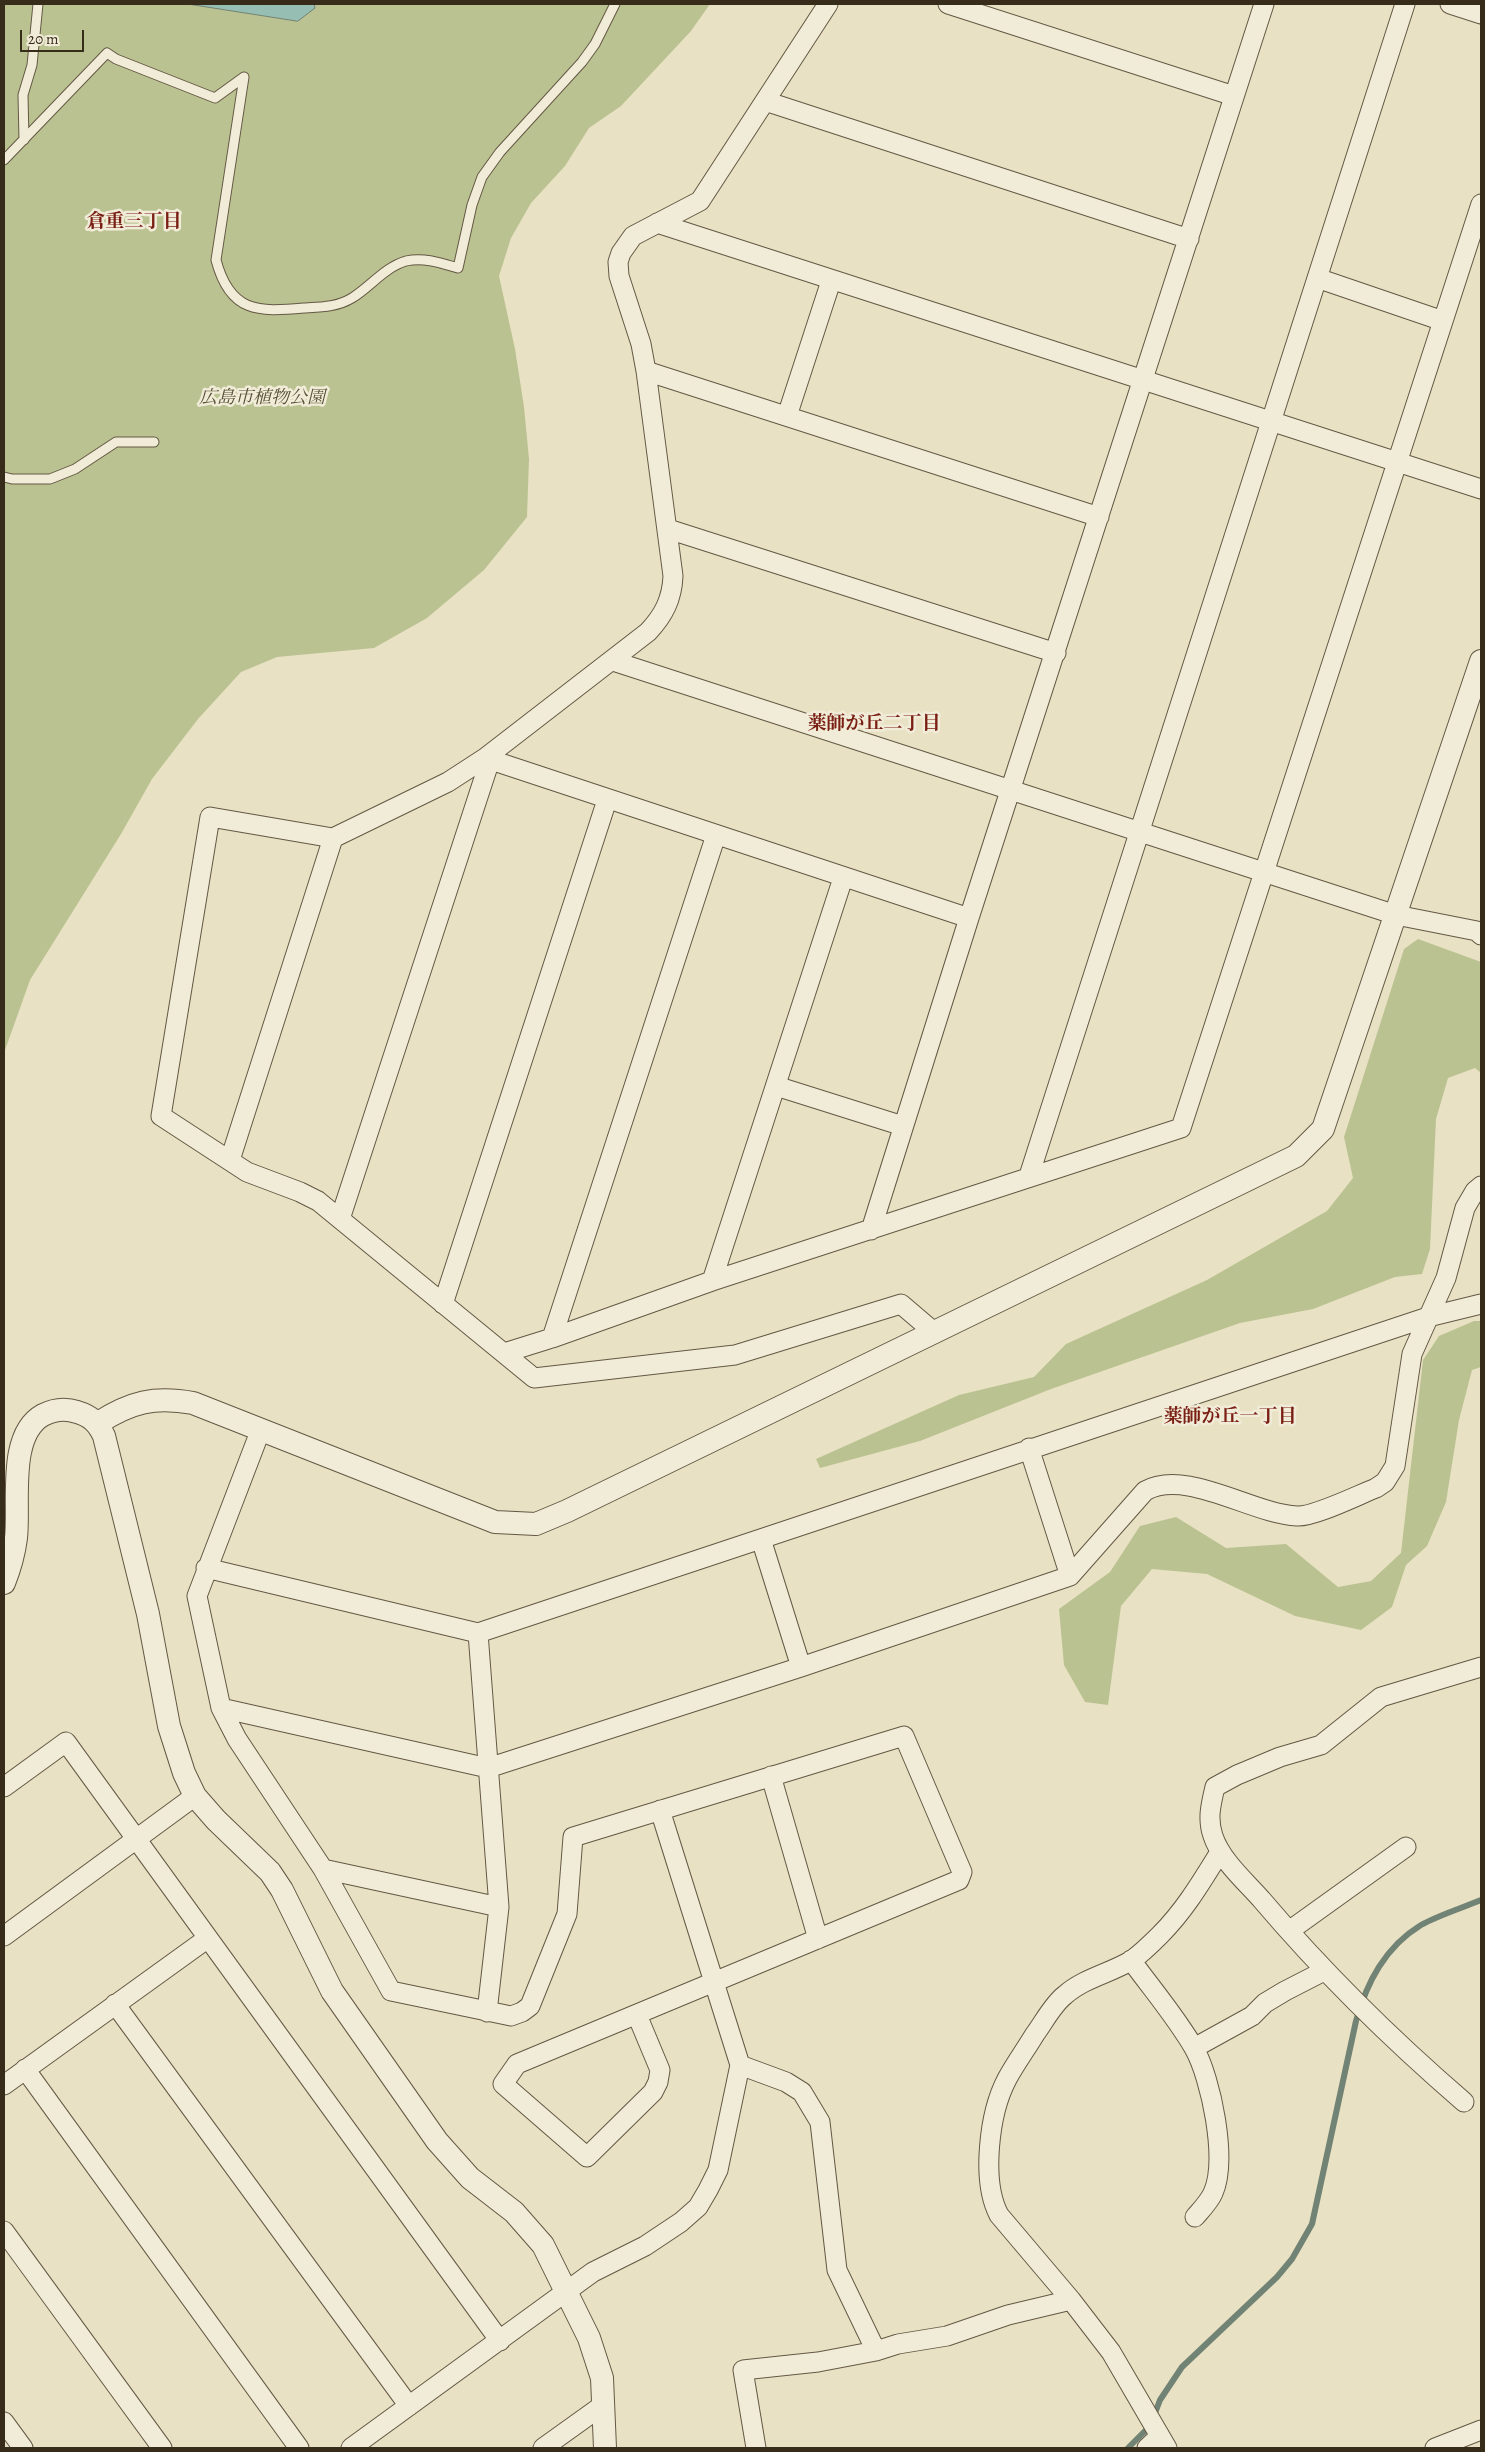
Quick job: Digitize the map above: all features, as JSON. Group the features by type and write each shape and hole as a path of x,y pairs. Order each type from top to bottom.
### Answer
{"street":[{"path":"828,4 700,201 632,236 626,243 618,262 619,276 641,344 646,371 673,576 669,602 656,623 613,661 487,759 448,782 333,838 210,817 161,1116 247,1172 300,1192 318,1201 534,1378 735,1355 901,1304 935,1333"},
{"path":"871,1230 969,918 1264,4"},
{"path":"1029,1176 1405,4"},
{"path":"1450,4 1481,14"},
{"path":"954,5 1234,96"},
{"path":"765,101 1189,239"},
{"path":"504,1353 552,1338 712,1281 871,1230 1029,1176 1181,1128 1481,204"},
{"path":"657,224 1481,489"},
{"path":"1316,278 1443,321"},
{"path":"787,416 831,281"},
{"path":"646,371 1099,517"},
{"path":"668,529 1056,653"},
{"path":"613,661 1396,915 1477,931 1481,935"},
{"path":"98,1423 128,1405 157,1399 193,1403 495,1522 536,1524 935,1333 1296,1156 1323,1129 1481,661"},
{"path":"487,759 969,918"},
{"path":"340,1220 487,759"},
{"path":"443,1304 607,800"},
{"path":"552,1338 716,835"},
{"path":"230,1160 333,838"},
{"path":"712,1281 843,878"},
{"path":"776,1086 903,1126"},
{"path":"221,1708 488,1768 801,1667 1070,1576 1145,1491 1154,1486 1177,1483 1298,1516 1376,1488 1385,1482 1395,1466 1412,1354 1446,1278 1465,1208 1475,1191 1481,1186"},
{"path":"206,1568 478,1633 761,1540 1029,1448 1428,1317 1481,1304"},
{"path":"4,1583 13,1557 16,1538 19,1455 23,1440 38,1418 60,1410 85,1414 98,1423 104,1436 148,1614 169,1726 184,1773 195,1796 216,1820 270,1872 282,1890 332,1991 437,2141 470,2178 514,2212 543,2245 592,2346 602,2378 605,2448"},
{"path":"260,1429 197,1596 221,1708 236,1739 323,1869 391,1991 487,2012 512,2016 522,2012 530,2006 567,1914 573,1837 904,1736 962,1872 959,1880 517,2064 503,2084 587,2157 653,2092 658,2082 660,2070 637,2015"},
{"path":"1029,1448 1070,1576"},
{"path":"761,1540 801,1667"},
{"path":"478,1633 499,1907 487,2012"},
{"path":"1464,2102 1418,2062 1368,2014 1324,1971 1289,1932 1220,1852 1212,1835 1209,1814 1214,1788 1237,1775 1280,1757 1320,1745 1381,1697 1481,1667"},
{"path":"4,1787 66,1742 500,2341"},
{"path":"771,1776 818,1940"},
{"path":"4,1936 195,1796"},
{"path":"351,2448 593,2272 645,2246 698,2208 718,2170 740,2065 660,1810"},
{"path":"1289,1932 1406,1847"},
{"path":"1158,2441 1146,2412 1111,2352 1071,2300 999,2216 993,2204 989,2170 993,2119 996,2104 1007,2079 1042,2023 1064,1995 1103,1972 1131,1960 1160,1935 1182,1912 1220,1852"},
{"path":"323,1869 499,1907"},
{"path":"4,2085 208,1938"},
{"path":"1131,1960 1194,2048 1205,2072 1216,2117 1218,2154 1213,2192 1195,2217"},
{"path":"1194,2048 1252,2016 1265,2003 1285,1991 1324,1971"},
{"path":"115,2004 409,2406"},
{"path":"740,2065 786,2082 802,2092 820,2122 836,2270 876,2351"},
{"path":"26,2069 299,2448"},
{"path":"4,2231 162,2448"},
{"path":"756,2448 742,2370 818,2362 876,2351 898,2344 946,2336 992,2319 1071,2300"},
{"path":"543,2448 603,2405"},
{"path":"4,2422 23,2448"},
{"path":"1435,2448 1481,2430"}],"lane":[{"path":"24,140 23,95 32,65 38,4"},
{"path":"4,160 107,53 116,59 215,98 244,77 216,260 220,273 234,295 246,305 258,310 270,311 336,306 364,290 388,270 403,262 418,259 458,268 472,205 482,177 500,152 582,62 595,44 616,4"},
{"path":"4,477 12,479 50,479 74,469 116,442 154,442"}],"green space":[{"name":"広島市植物公園","path":"4,4 710,4 691,31 621,106 589,128 565,166 531,203 511,238 499,276 515,349 524,407 529,459 527,517 484,570 427,618 374,648 277,657 241,672 198,719 152,779 121,834 30,980 4,1053"},
{"path":"1418,939 1481,962 1481,1073 1475,1068 1448,1078 1436,1119 1430,1249 1422,1274 1395,1277 1313,1309 1240,1323 1051,1389 920,1441 820,1468 816,1459 959,1395 1034,1377 1066,1344 1207,1280 1327,1211 1353,1178 1344,1137 1404,949"},
{"path":"1474,1321 1481,1321 1481,1367 1472,1370 1459,1420 1446,1502 1427,1546 1406,1565 1392,1607 1361,1630 1295,1616 1207,1574 1152,1569 1121,1606 1108,1705 1085,1702 1064,1665 1059,1609 1110,1572 1140,1526 1176,1517 1226,1548 1286,1544 1338,1587 1371,1581 1401,1553 1423,1360 1439,1336"}],"water":[{"path":"188,4 314,4 315,8 298,21"}],"waterway":[{"path":"1128,2448 1150,2426 1160,2400 1182,2367 1277,2277 1292,2259 1312,2224 1356,2021 1360,2007 1379,1967 1397,1944 1421,1925 1481,1900"}],"district":[{"name":"倉重三丁目","path":"134,222"},
{"name":"薬師が丘二丁目","path":"874,724"},
{"name":"薬師が丘一丁目","path":"1230,1417"}]}
